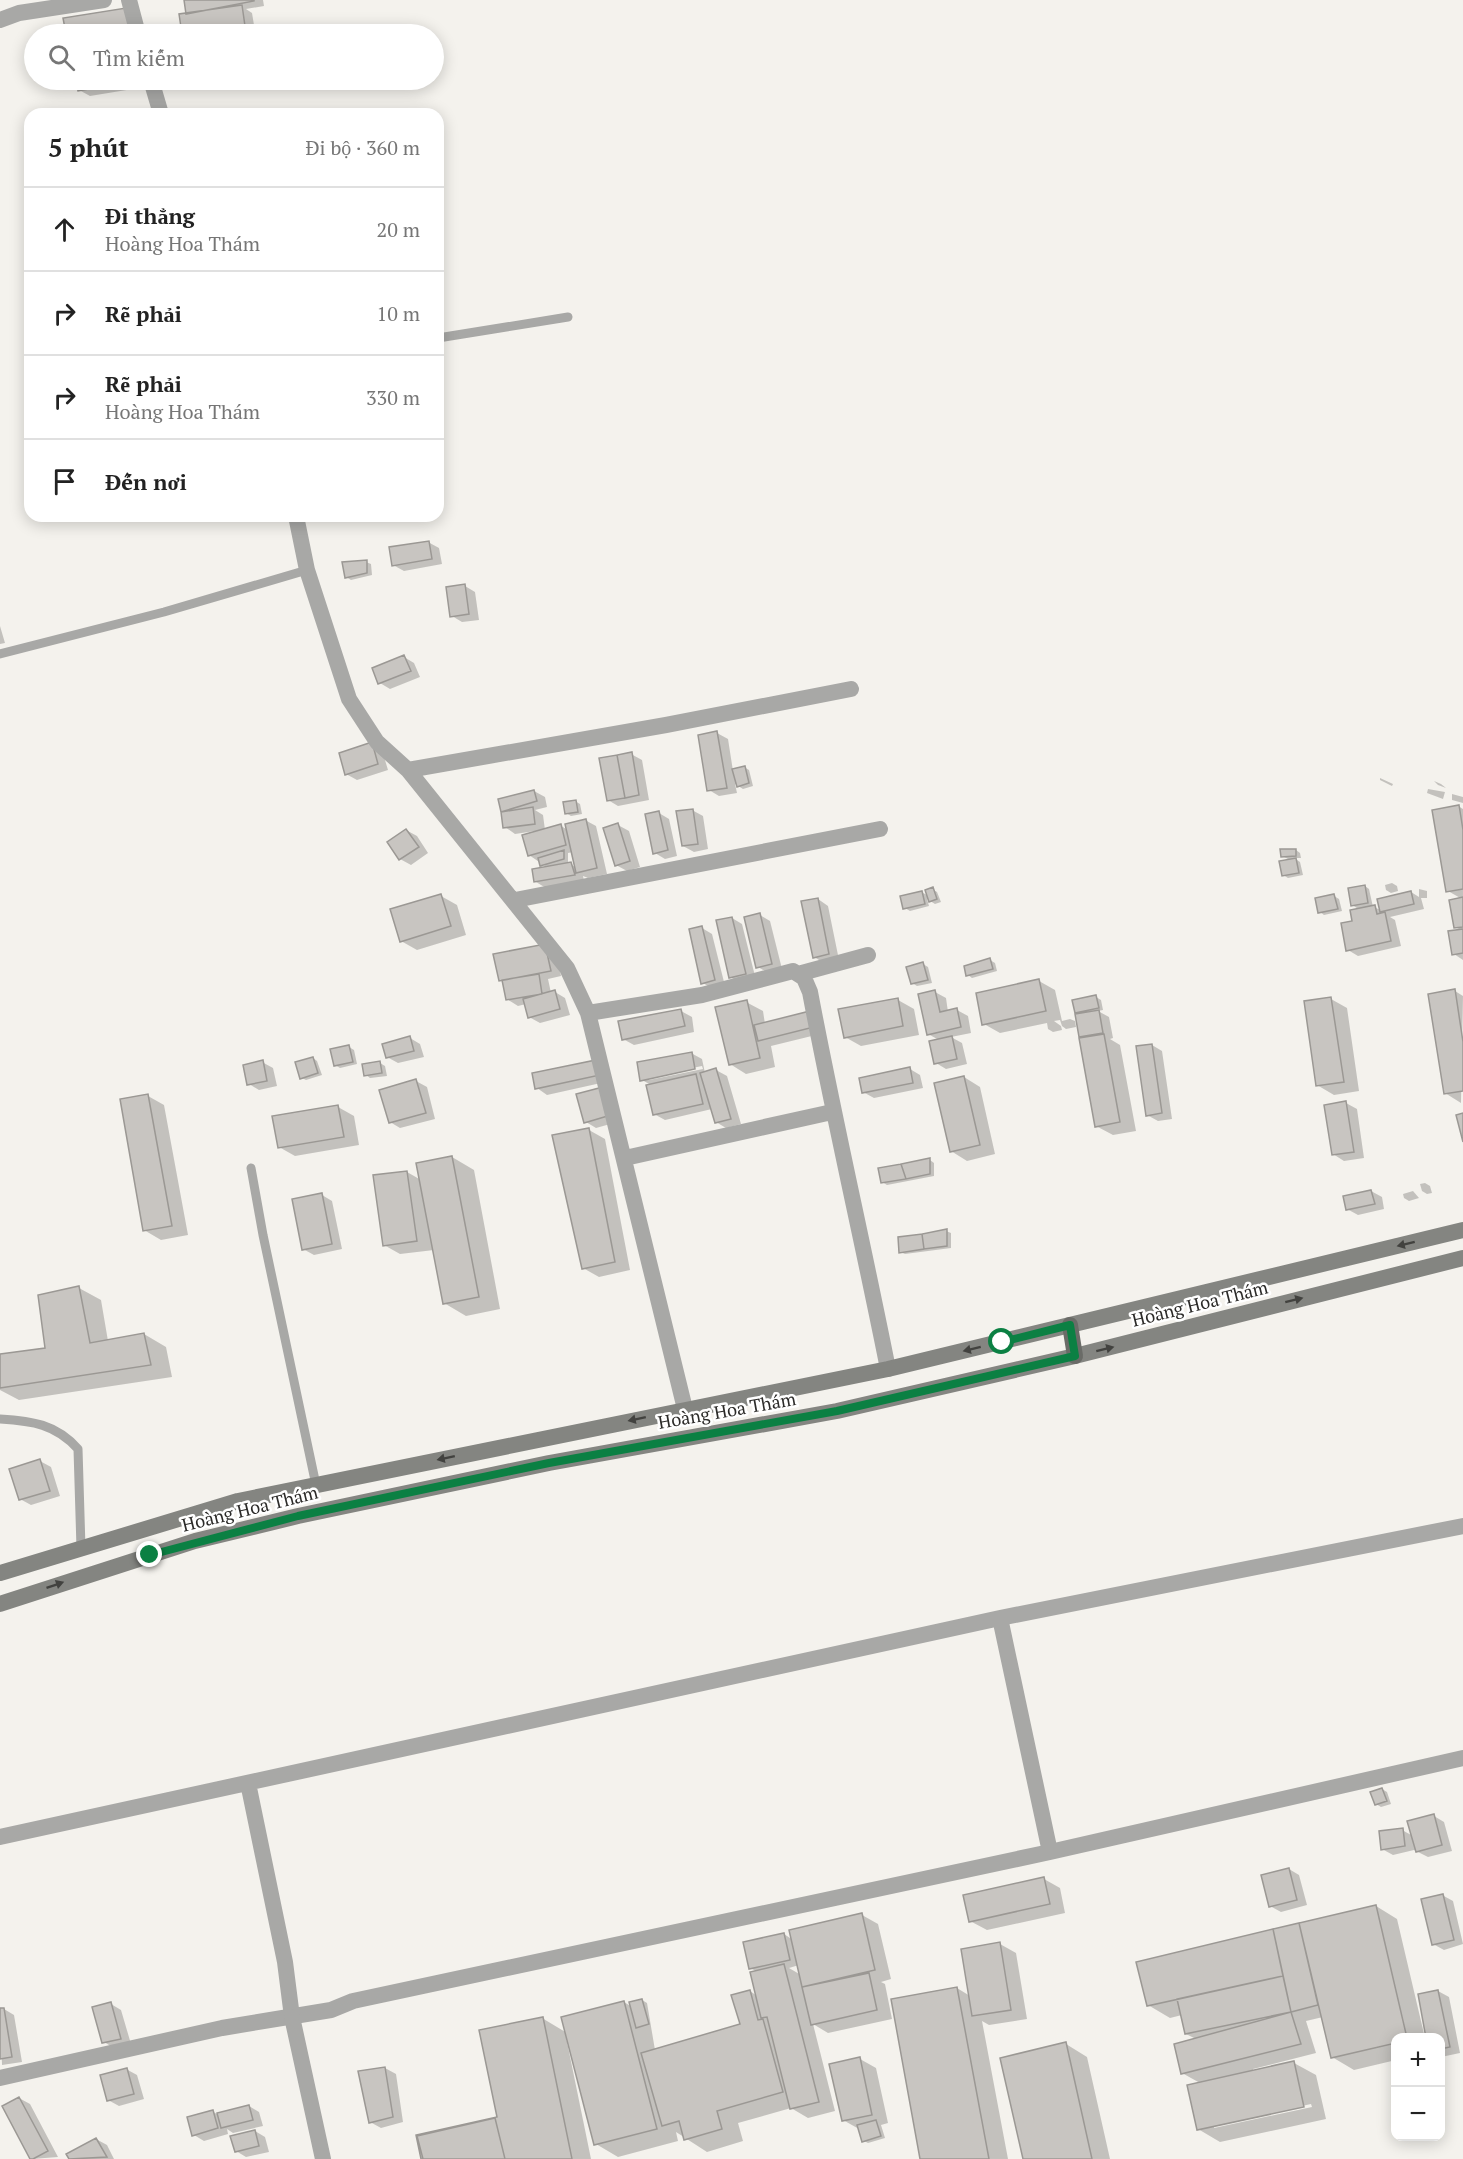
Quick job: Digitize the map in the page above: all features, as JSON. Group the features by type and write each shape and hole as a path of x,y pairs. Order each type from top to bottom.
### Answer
{"main road":[{"name":"Hoàng Hoa Thám","path":"0,1573 238,1501 685,1409 888,1370 1463,1230"},
{"name":"Hoàng Hoa Thám","path":"0,1604 195,1541 298,1516 549,1463 837,1411 1075,1356 1463,1258"},
{"path":"1070,1325 1075,1356"}],"street":[{"path":"0,20 20,14 104,0"},
{"path":"129,0 135,24"},
{"path":"154,90 158,108"},
{"path":"297,522 307,570 349,699 377,742 408,770 567,968 588,1013 685,1409"},
{"path":"408,770 666,725 851,689"},
{"path":"514,900 880,829"},
{"path":"798,974 868,955"},
{"path":"588,1013 702,995 793,971 804,978 810,992 832,1112 862,1237 888,1370"},
{"path":"625,1158 832,1112"},
{"path":"0,1837 1000,1618 1463,1526"},
{"path":"1000,1618 1050,1852"},
{"path":"0,2078 222,2028 331,2010 353,2001 1050,1852 1463,1758"},
{"path":"248,1783 285,1962 292,2017 323,2159"}],"lane":[{"path":"444,337 568,317"},
{"path":"0,654 176,609 307,570"},
{"path":"251,1168 262,1235 316,1485"},
{"path":"0,1419 37,1422 54,1428 68,1437 78,1449 81,1548"}],"building":[{"path":"184,0 254,0 254,1 186,14"},
{"path":"242,5 245,24 180,24 179,14"},
{"path":"126,8 129,24 64,24 63,18"},
{"path":"429,541 432,559 392,566 389,547"},
{"path":"367,560 367,573 345,578 342,562"},
{"path":"465,584 469,614 450,617 446,587"},
{"path":"404,655 411,671 378,684 372,668"},
{"path":"717,731 727,788 707,791 698,735"},
{"path":"372,742 378,764 345,775 339,753"},
{"path":"632,752 639,795 625,798 617,755"},
{"path":"617,755 625,798 607,801 599,758"},
{"path":"745,766 749,783 737,787 732,769"},
{"path":"534,790 537,801 501,812 498,799"},
{"path":"576,800 578,812 565,814 563,802"},
{"path":"1459,805 1463,830 1463,889 1446,892 1432,810"},
{"path":"533,807 535,824 503,828 501,812"},
{"path":"693,809 698,844 682,846 676,811"},
{"path":"659,811 668,850 653,854 645,814"},
{"path":"586,819 597,868 576,873 565,824"},
{"path":"618,823 630,861 615,866 603,828"},
{"path":"561,824 566,845 528,856 522,835"},
{"path":"406,829 419,847 399,860 387,842"},
{"path":"1280,849 1296,849 1296,856 1281,857"},
{"path":"564,850 564,859 540,866 538,858"},
{"path":"1296,858 1299,873 1282,876 1279,861"},
{"path":"571,862 575,875 534,882 532,869"},
{"path":"1365,885 1368,903 1351,906 1348,888"},
{"path":"933,887 937,899 929,902 925,890"},
{"path":"922,891 925,904 903,909 900,896"},
{"path":"1411,891 1414,904 1380,912 1377,899"},
{"path":"441,894 451,926 400,942 390,909"},
{"path":"1334,894 1338,909 1318,913 1315,898"},
{"path":"1463,897 1463,927 1454,928 1449,900"},
{"path":"818,898 829,954 813,958 801,901"},
{"path":"1375,905 1377,914 1385,912 1391,941 1346,951 1341,923 1352,921 1350,910"},
{"path":"760,913 772,964 756,968 744,917"},
{"path":"732,917 746,974 729,978 716,920"},
{"path":"702,926 715,980 701,984 689,929"},
{"path":"1463,929 1463,953 1452,955 1448,931"},
{"path":"545,944 551,971 499,981 493,954"},
{"path":"990,958 993,969 966,976 964,966"},
{"path":"923,962 928,980 911,984 906,967"},
{"path":"539,974 542,994 506,1000 502,980"},
{"path":"1039,979 1046,1011 982,1025 976,993"},
{"path":"1455,989 1463,1042 1463,1091 1444,1094 1428,994"},
{"path":"555,990 560,1009 528,1018 523,999"},
{"path":"935,990 940,1012 957,1008 961,1027 927,1035 918,994"},
{"path":"1096,995 1099,1008 1075,1013 1072,1000"},
{"path":"1331,997 1344,1082 1316,1086 1304,1001"},
{"path":"898,998 903,1026 844,1038 838,1009"},
{"path":"747,1000 760,1058 729,1065 715,1007"},
{"path":"681,1009 685,1026 622,1040 618,1021"},
{"path":"1099,1010 1103,1033 1079,1037 1075,1014"},
{"path":"810,1011 814,1027 758,1041 754,1025"},
{"path":"1104,1034 1120,1122 1095,1127 1079,1038"},
{"path":"410,1036 414,1051 386,1058 382,1044"},
{"path":"952,1036 957,1059 934,1064 929,1041"},
{"path":"1152,1044 1162,1113 1146,1116 1136,1046"},
{"path":"349,1045 353,1062 334,1066 330,1049"},
{"path":"692,1052 695,1069 640,1081 637,1062"},
{"path":"313,1057 318,1073 300,1079 295,1062"},
{"path":"263,1060 267,1081 247,1085 243,1065"},
{"path":"596,1060 600,1075 535,1089 532,1073"},
{"path":"380,1061 382,1073 364,1076 362,1064"},
{"path":"910,1067 913,1083 862,1093 859,1078"},
{"path":"716,1068 731,1119 715,1123 700,1073"},
{"path":"696,1074 703,1104 653,1115 646,1085"},
{"path":"964,1076 980,1145 950,1152 934,1083"},
{"path":"416,1079 426,1113 389,1123 379,1090"},
{"path":"603,1087 611,1115 584,1123 576,1094"},
{"path":"148,1094 172,1226 143,1231 120,1099"},
{"path":"1346,1101 1354,1152 1332,1155 1324,1105"},
{"path":"338,1105 344,1137 278,1148 272,1116"},
{"path":"1463,1113 1463,1142 1456,1115"},
{"path":"589,1128 615,1262 582,1269 552,1135"},
{"path":"452,1156 479,1297 443,1304 416,1163"},
{"path":"930,1158 930,1174 906,1179 901,1164"},
{"path":"901,1164 906,1179 881,1183 878,1168"},
{"path":"407,1171 417,1241 383,1246 373,1175"},
{"path":"1371,1190 1375,1204 1346,1210 1343,1196"},
{"path":"322,1193 332,1244 302,1250 292,1199"},
{"path":"947,1229 947,1246 924,1249 922,1234"},
{"path":"922,1234 924,1249 899,1253 898,1237"},
{"path":"79,1286 90,1343 144,1333 151,1365 0,1388 0,1354 45,1348 38,1295"},
{"path":"40,1459 50,1491 19,1500 9,1469"},
{"path":"1382,1788 1387,1801 1375,1805 1370,1792"},
{"path":"1434,1814 1442,1845 1416,1852 1407,1821"},
{"path":"1403,1828 1405,1846 1381,1850 1379,1831"},
{"path":"1289,1868 1297,1900 1269,1907 1261,1875"},
{"path":"1044,1877 1050,1904 969,1922 963,1895"},
{"path":"1443,1894 1454,1940 1432,1945 1421,1899"},
{"path":"1376,1905 1406,2033 1391,2033 1391,2044 1331,2058 1299,1923"},
{"path":"862,1913 875,1970 802,1987 789,1930"},
{"path":"1299,1923 1318,2005 1291,2012 1273,1929"},
{"path":"1273,1929 1283,1976 1147,2006 1136,1962"},
{"path":"784,1933 790,1960 749,1969 743,1942"},
{"path":"1000,1942 1011,2010 972,2016 961,1949"},
{"path":"784,1964 819,2102 790,2109 767,2017 761,2018 750,1972"},
{"path":"869,1973 877,2010 811,2025 802,1987"},
{"path":"1283,1976 1291,2012 1185,2034 1177,1999"},
{"path":"957,1987 989,2159 920,2159 891,1999"},
{"path":"750,1990 758,2020 763,2019 783,2092 717,2111 722,2129 684,2140 679,2121 662,2126 641,2053 740,2024 731,1995"},
{"path":"1438,1990 1450,2047 1445,2048 1445,2033 1425,2033 1418,1994"},
{"path":"642,1999 649,2024 636,2028 629,2002"},
{"path":"624,2001 657,2129 594,2145 561,2017"},
{"path":"111,2002 121,2039 102,2043 92,2007"},
{"path":"0,2008 4,2008 12,2057 0,2059"},
{"path":"1291,2012 1301,2044 1181,2074 1174,2044"},
{"path":"543,2017 572,2159 421,2159 416,2135 497,2117 479,2030"},
{"path":"1066,2042 1092,2159 1023,2159 1000,2058"},
{"path":"860,2057 872,2115 842,2121 829,2064"},
{"path":"1294,2061 1304,2107 1197,2130 1187,2085"},
{"path":"385,2067 393,2117 369,2123 358,2071"},
{"path":"127,2068 134,2094 107,2101 100,2075"},
{"path":"19,2097 48,2151 33,2159 30,2159 2,2106"},
{"path":"249,2105 253,2120 221,2128 217,2113"},
{"path":"213,2110 218,2128 192,2136 187,2117"},
{"path":"495,2118 505,2159 423,2159 417,2136"},
{"path":"876,2120 881,2136 862,2142 857,2125"},
{"path":"255,2130 259,2146 235,2152 230,2136"},
{"path":"96,2138 107,2157 69,2159 66,2154"}],"route":[{"path":"150,1555 195,1541 298,1516 549,1463 837,1411 1075,1356 1070,1325 1002,1342"}]}
